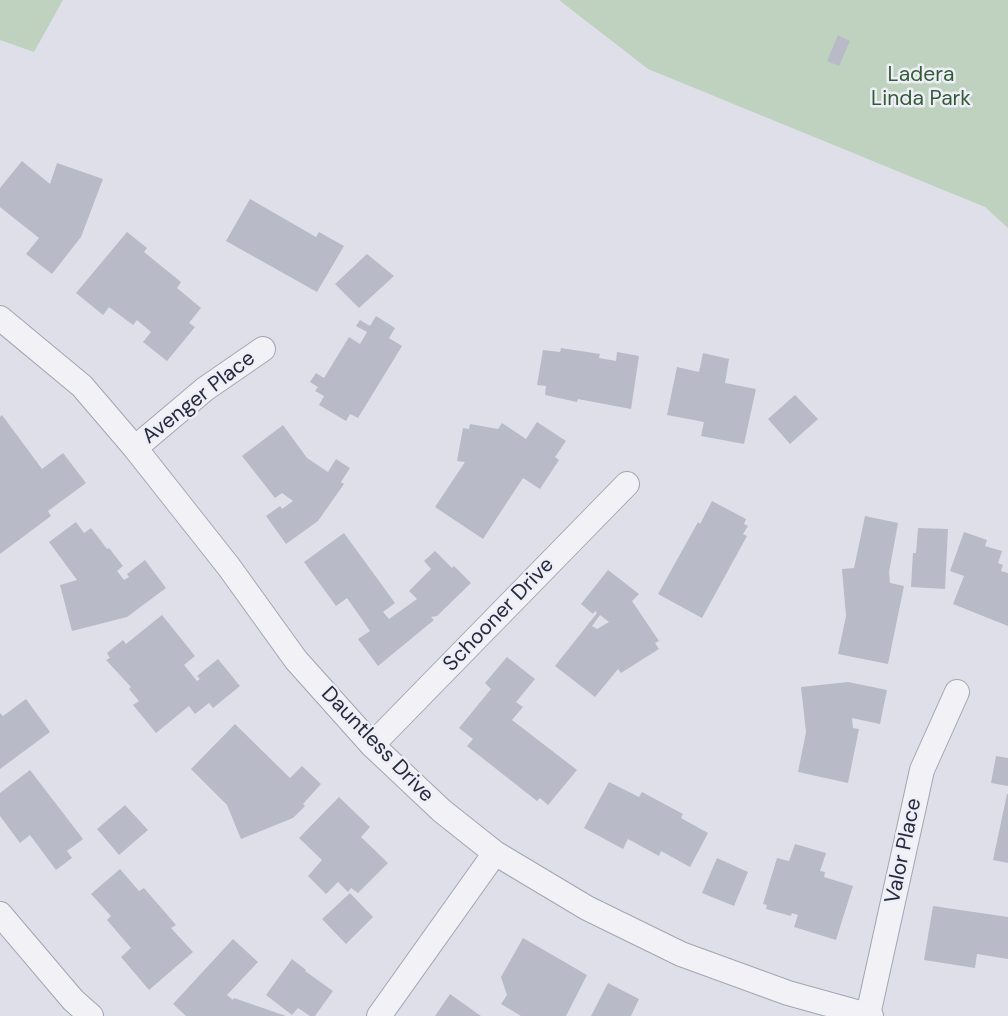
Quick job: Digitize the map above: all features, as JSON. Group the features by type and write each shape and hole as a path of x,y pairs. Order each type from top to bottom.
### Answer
{"street":[{"name":"Dauntless Drive","path":"0,318 82,386 135,448 229,567 296,660 372,745 442,811 495,853 587,908 681,954 788,993 870,1016"},
{"name":"Avenger Place","path":"135,448 205,389 262,349"},
{"name":"Schooner Drive","path":"372,745 627,484"},
{"name":"Valor Place","path":"870,1016 922,770 957,692"},
{"path":"379,1016 495,853"},
{"path":"0,914 73,1000 91,1016"}],"green space":[{"path":"0,0 63,0 34,52 0,40"},
{"name":"Ladera Linda Park","path":"559,0 1008,0 1008,228 985,207 648,69"}],"building":[{"path":"838,35 850,41 839,66 827,61"},
{"path":"22,161 50,184 57,163 103,179 81,237 52,274 26,254 39,238 0,207 0,188"},
{"path":"250,199 316,237 319,232 344,246 317,292 226,241"},
{"path":"127,232 147,248 144,252 181,282 177,288 201,308 189,323 195,327 167,361 143,342 151,332 137,320 133,325 109,307 103,315 76,293"},
{"path":"367,254 394,276 359,308 335,284"},
{"path":"376,316 395,328 389,338 402,346 358,418 350,414 346,421 319,405 324,396 315,391 318,387 310,382 316,373 324,378 349,337 360,344 367,332 356,326 360,320 370,326"},
{"path":"561,348 600,354 599,358 616,361 617,352 639,356 631,409 545,395 546,386 537,385 543,350 560,352"},
{"path":"703,353 729,359 725,383 756,389 744,444 701,436 704,422 667,415 677,367 699,372"},
{"path":"795,395 818,419 790,444 768,419"},
{"path":"2,415 42,469 63,453 86,483 48,511 51,516 0,554 0,417"},
{"path":"537,422 566,441 555,457 559,460 540,489 523,478 483,539 435,507 465,462 457,461 463,428 469,429 470,424 498,429 502,423 526,439"},
{"path":"283,425 307,458 328,472 336,459 350,468 341,482 344,484 318,521 286,544 266,516 280,506 282,509 293,501 282,493 275,498 242,456"},
{"path":"712,501 746,519 744,524 748,526 743,534 747,536 702,618 658,594"},
{"path":"865,516 898,523 889,572 890,583 904,586 888,664 838,654 846,616 842,569 854,568"},
{"path":"76,522 84,533 91,528 107,549 109,548 123,566 117,571 124,580 129,577 127,574 145,560 166,588 127,617 72,631 60,585 77,580 49,542"},
{"path":"918,528 948,529 945,589 911,587 913,553 916,553"},
{"path":"964,532 987,540 985,546 1002,551 998,563 1003,565 1001,571 1008,573 1008,626 953,604 964,576 950,571"},
{"path":"344,533 395,603 383,612 389,619 417,599 409,591 431,569 424,561 435,551 471,583 437,616 431,617 434,620 378,666 358,639 370,631 347,598 336,606 304,562"},
{"path":"608,570 639,594 632,601 659,641 655,643 659,649 621,673 618,669 595,697 555,666 597,613 595,611 593,614 581,604","holes":["600,615 609,622 597,629 592,626"]},
{"path":"162,615 195,656 184,665 197,681 200,679 197,676 218,659 240,686 213,708 209,703 195,714 189,706 156,733 133,705 139,701 129,689 131,687 106,660 110,658 107,653 123,640 126,644"},
{"path":"507,657 535,679 516,702 523,707 512,720 577,770 548,805 540,798 537,801 467,746 473,739 459,728 491,689 485,683"},
{"path":"848,682 887,690 880,724 852,718 853,728 859,729 848,783 798,772 806,732 801,687"},
{"path":"26,699 50,732 0,769 0,713 3,716"},
{"path":"235,724 290,778 302,766 321,784 293,818 241,839 227,805 191,769"},
{"path":"996,756 1008,758 1008,786 991,783"},
{"path":"30,770 83,839 67,851 72,858 56,870 30,835 20,843 0,816 0,793"},
{"path":"609,782 639,797 642,792 683,814 681,818 708,833 690,867 661,851 659,856 628,839 623,849 584,828"},
{"path":"1008,794 1008,863 993,860"},
{"path":"339,797 370,827 361,837 388,863 358,893 351,888 348,892 338,882 326,894 308,876 322,860 299,838"},
{"path":"125,805 148,830 119,855 97,829"},
{"path":"795,844 826,853 820,871 825,872 824,877 853,886 836,940 794,927 798,915 792,913 791,916 766,909 767,905 763,904 777,858 789,861"},
{"path":"717,858 748,872 734,906 702,893"},
{"path":"120,869 139,891 144,888 176,925 171,928 193,952 149,990 121,957 131,948 107,920 111,916 91,894"},
{"path":"350,893 373,917 346,944 322,919"},
{"path":"933,906 1008,917 1008,959 977,954 975,968 924,960"},
{"path":"523,938 587,975 566,1016 521,1016 501,1004 507,995 501,977"},
{"path":"233,939 258,962 227,995 233,1000 234,998 286,1016 186,1016 173,1004"},
{"path":"292,959 333,991 315,1016 310,1016 298,1008 292,1015 266,995"},
{"path":"608,983 639,999 631,1016 591,1016"},
{"path":"450,994 481,1016 435,1016"}]}
